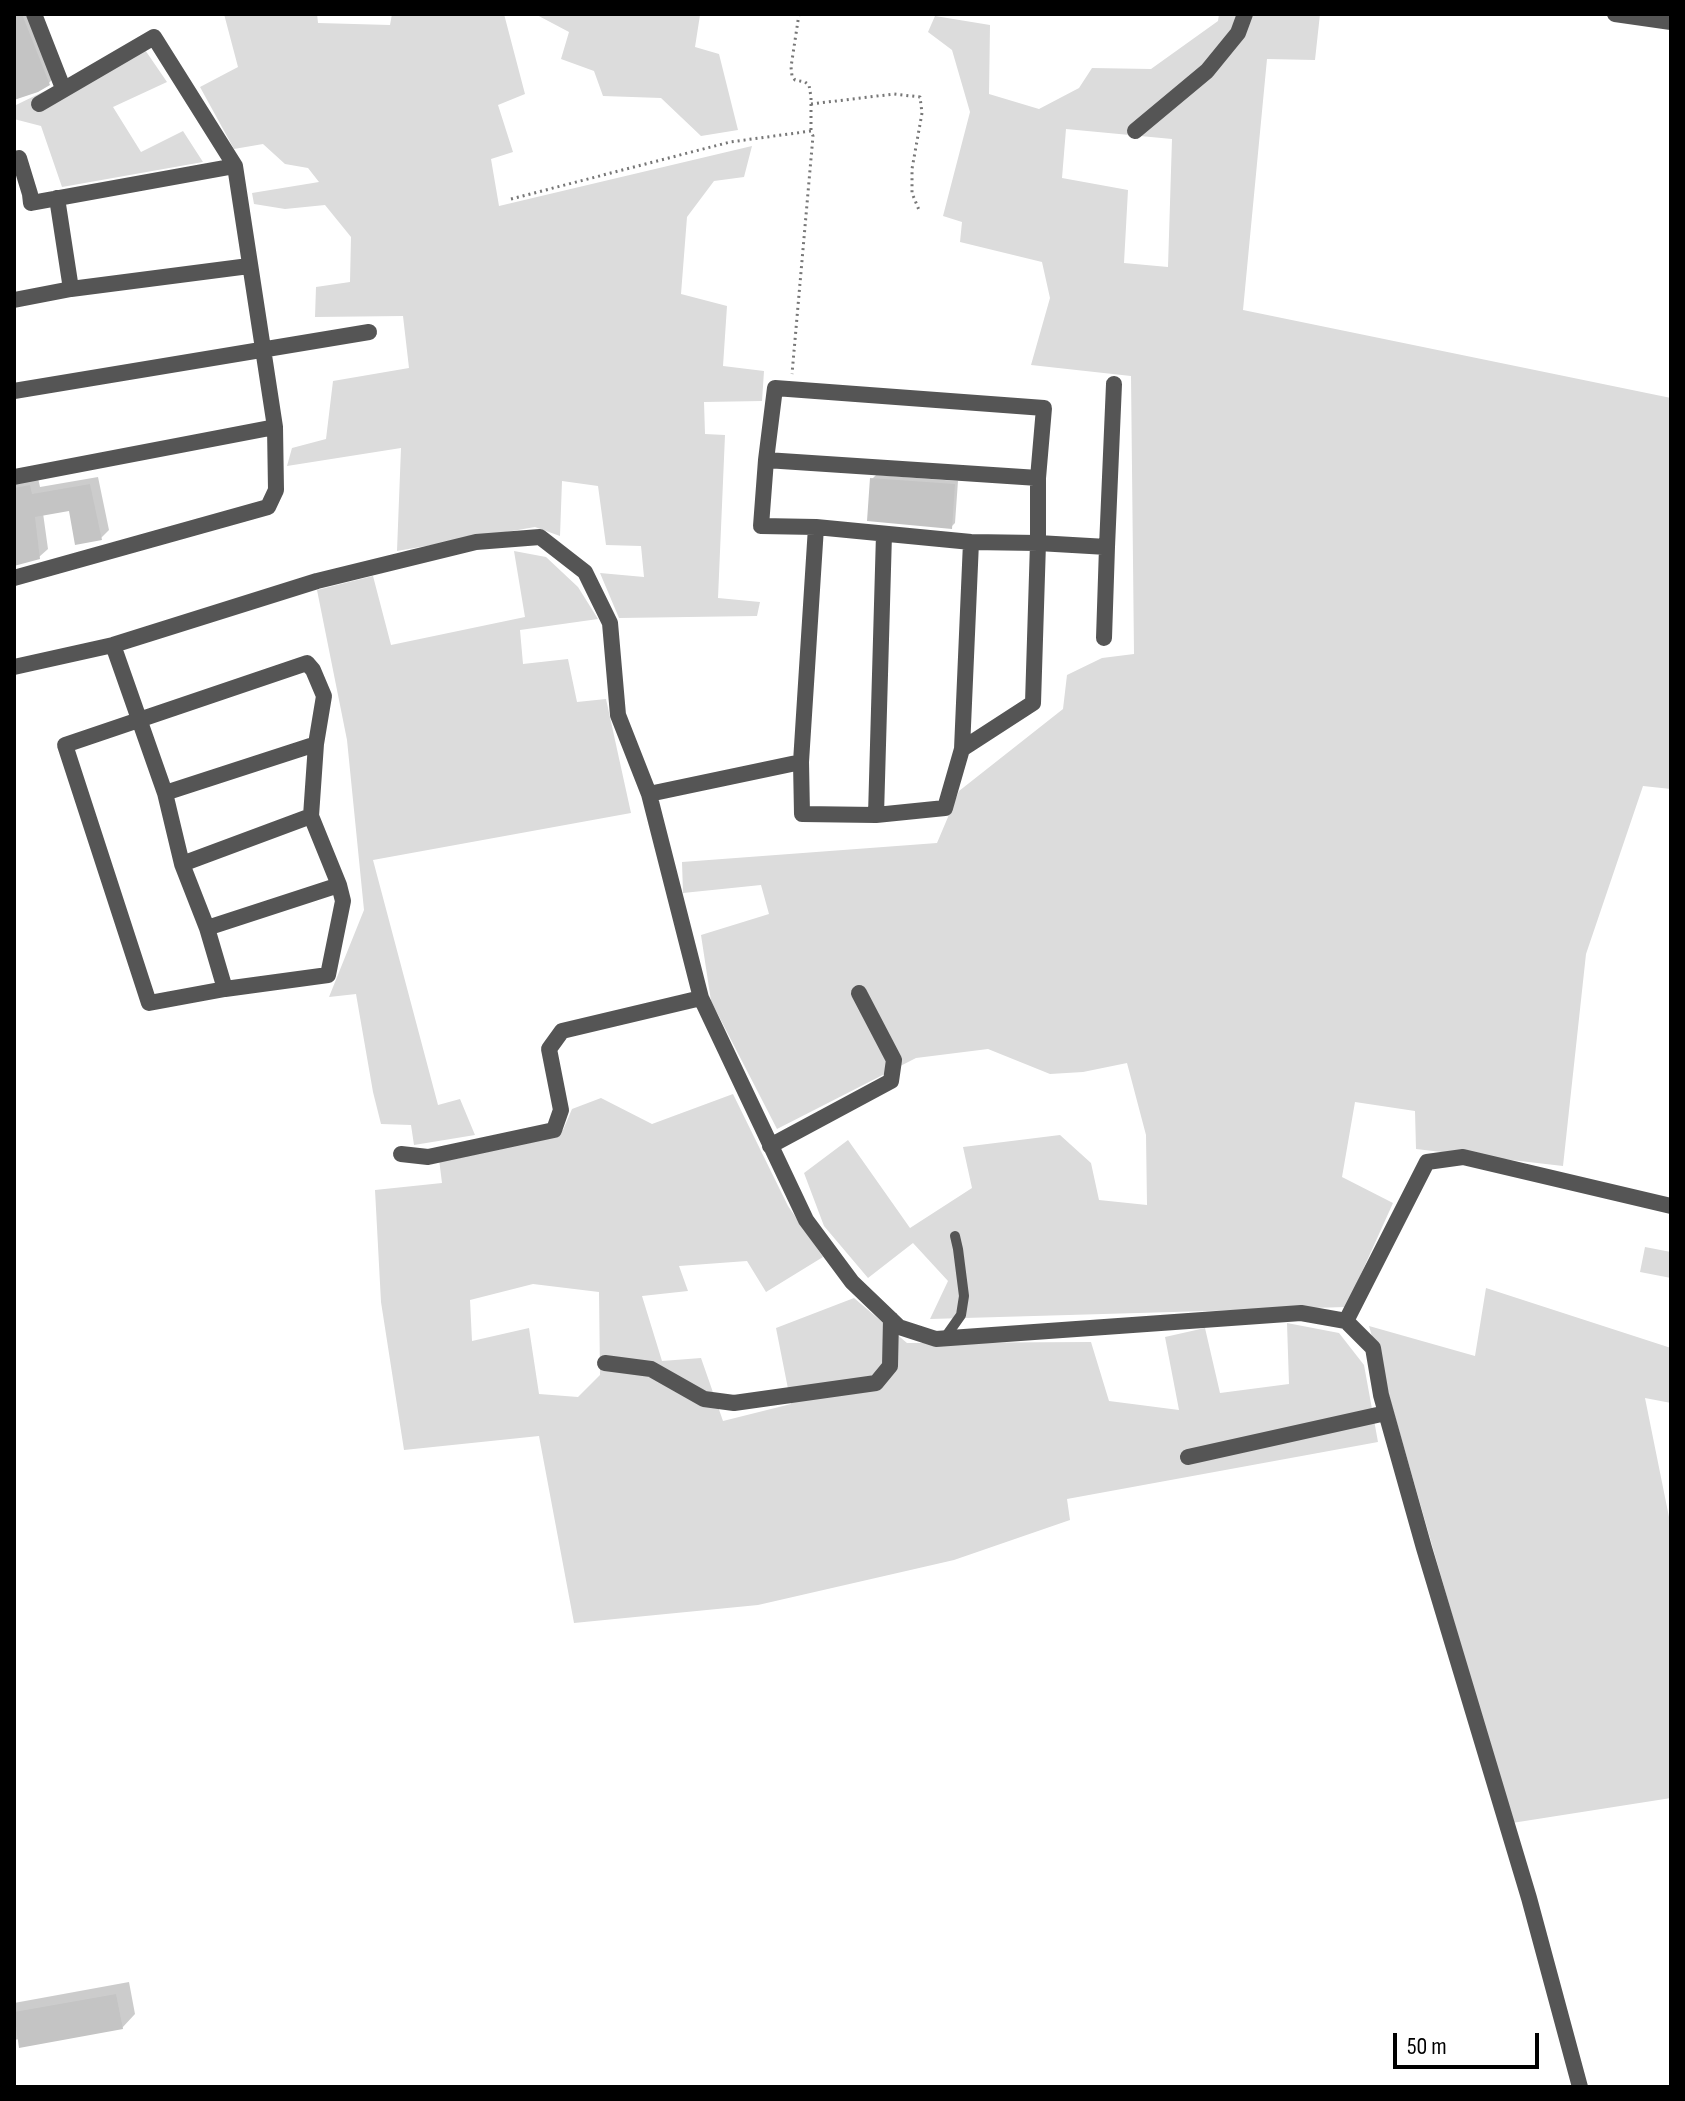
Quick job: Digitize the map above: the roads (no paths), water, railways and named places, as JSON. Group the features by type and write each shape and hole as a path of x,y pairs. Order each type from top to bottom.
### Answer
{"street":[{"path":"34,14 61,83"},
{"path":"1135,131 1207,71 1238,33 1245,14"},
{"path":"1615,14 1671,22"},
{"path":"14,578 268,507 276,490 275,427 235,166 154,37 39,104"},
{"path":"14,159 19,158 31,203 235,166"},
{"path":"57,198 71,289"},
{"path":"14,300 71,289 249,266"},
{"path":"14,391 369,332"},
{"path":"1104,638 1114,384"},
{"path":"962,749 1033,703 1038,543 1038,478 1044,408 775,388 761,526 816,527 971,542 1038,543 1107,547"},
{"path":"14,477 275,427"},
{"path":"766,460 1038,478"},
{"path":"816,527 801,762 802,814 876,815 945,808 962,749 971,542"},
{"path":"876,815 884,534"},
{"path":"14,667 113,645 317,581 476,542 540,537 585,572 610,623 618,715 649,794 701,998 806,1220 852,1282 899,1327 936,1339 1301,1313 1346,1321 1373,1348 1386,1413 1529,1898 1580,2087"},
{"path":"113,645 165,793 182,864 207,928 225,989"},
{"path":"307,663 324,696 316,744 311,816 343,901 328,975 149,1003 65,745 307,663"},
{"path":"165,793 316,744"},
{"path":"649,794 801,762"},
{"path":"182,864 311,816"},
{"path":"207,928 339,885"},
{"path":"770,1146 891,1081 894,1060 859,993"},
{"path":"401,1154 428,1157 554,1130 561,1110 549,1049 562,1031 701,998"},
{"path":"1346,1321 1427,1162 1463,1157 1671,1206"},
{"path":"605,1363 651,1369 704,1399 734,1403 876,1383 890,1366 891,1319"},
{"path":"1188,1457 1386,1413"}],"lane":[{"path":"944,1339 961,1315 964,1296 955,1236"}]}
